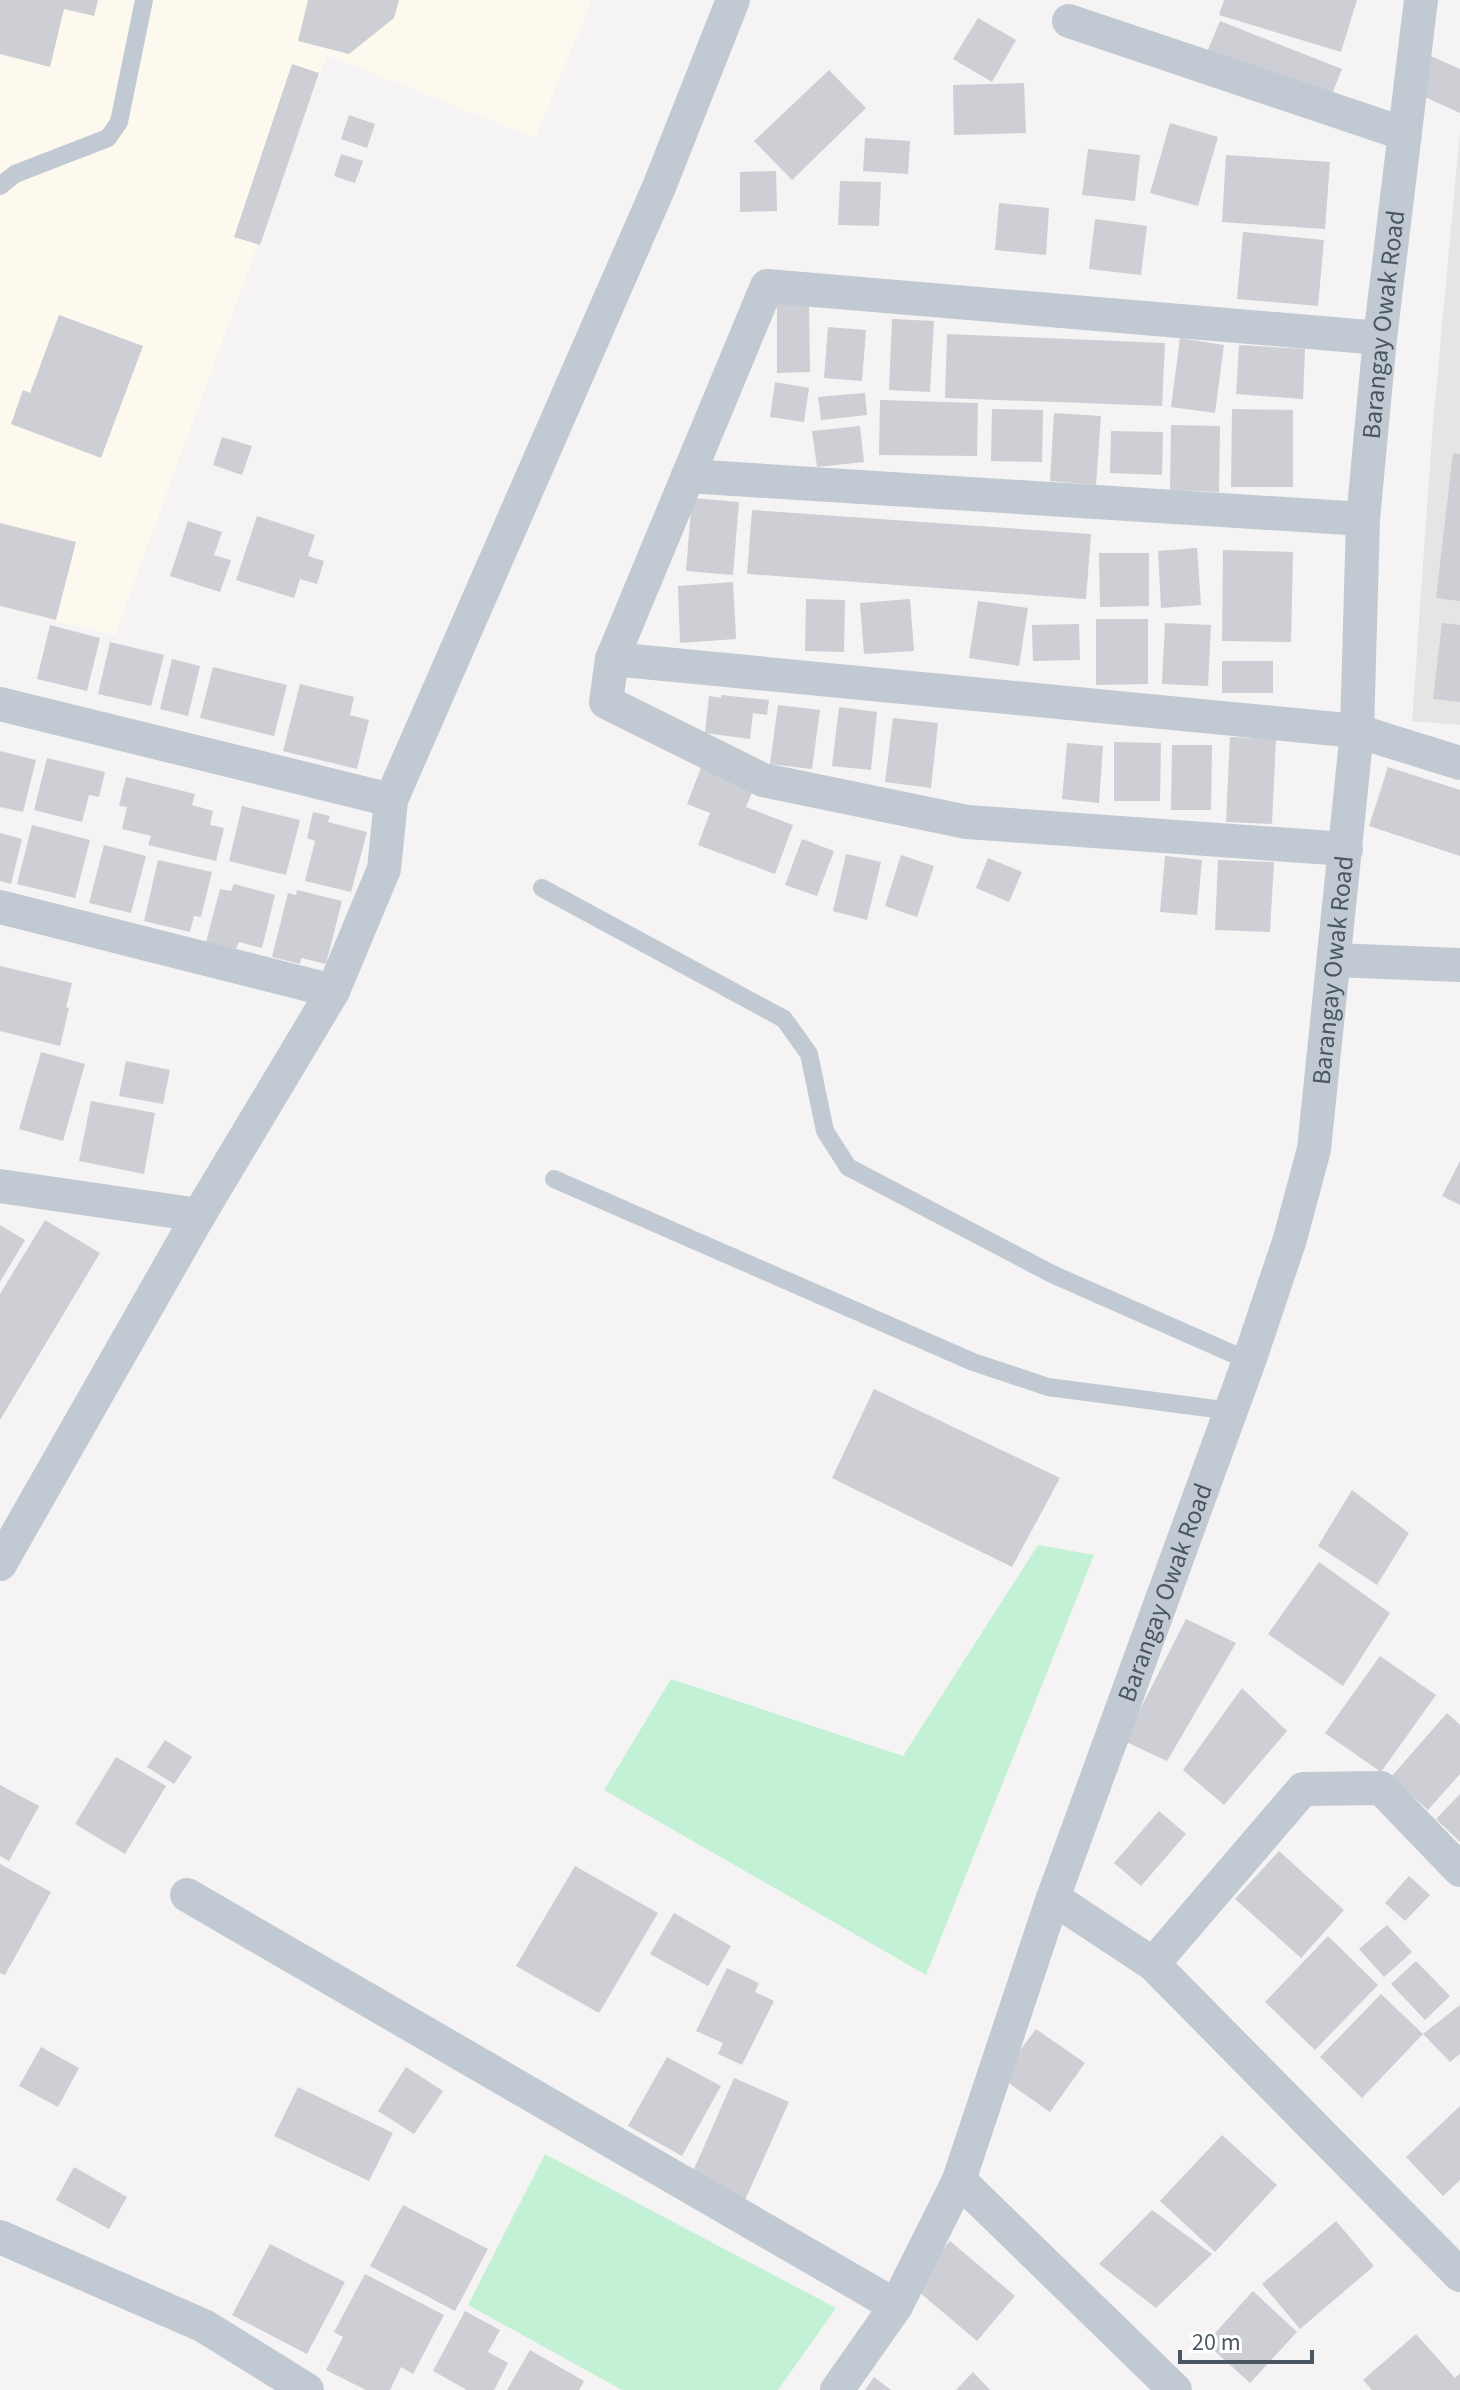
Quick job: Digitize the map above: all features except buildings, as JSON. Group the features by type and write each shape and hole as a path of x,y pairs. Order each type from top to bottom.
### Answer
{"street":[{"path":"0,1564 199,1215 333,991 384,869 391,800 659,187 733,0"},
{"name":"Barangay Owak Road","path":"837,2390 896,2306 959,2180 1053,1898 1249,1361 1290,1239 1314,1149 1357,731 1363,519 1380,338 1421,0"},
{"path":"1069,21 1405,134"},
{"path":"1346,849 967,822 763,780 606,702 612,659 767,286 1380,338"},
{"path":"688,476 1363,519"},
{"path":"612,659 1357,731 1460,763"},
{"path":"0,704 391,800"},
{"path":"0,907 333,991"},
{"path":"1334,960 1460,965"},
{"path":"0,1186 199,1215"},
{"path":"1153,1964 1303,1789 1381,1788 1460,1870"},
{"path":"187,1895 896,2306"},
{"path":"1053,1898 1153,1964 1460,2275"},
{"path":"959,2180 1175,2390"},
{"path":"0,2237 204,2326 307,2390"}],"lane":[{"path":"0,186 15,174 108,138 119,122 144,0"},
{"path":"542,888 784,1019 809,1054 825,1131 848,1167 1052,1274 1249,1361"},
{"path":"554,1179 973,1362 1048,1387 1231,1411"}],"shaded area":[{"path":"0,0 592,0 535,138 327,55 115,635 0,607"},
{"path":"1460,131 1460,725 1412,721 1433,424"}],"green space":[{"path":"1038,1545 1094,1555 926,1975 604,1790 671,1679 903,1756"},
{"path":"545,2154 836,2308 778,2390 622,2390 468,2305"}]}
